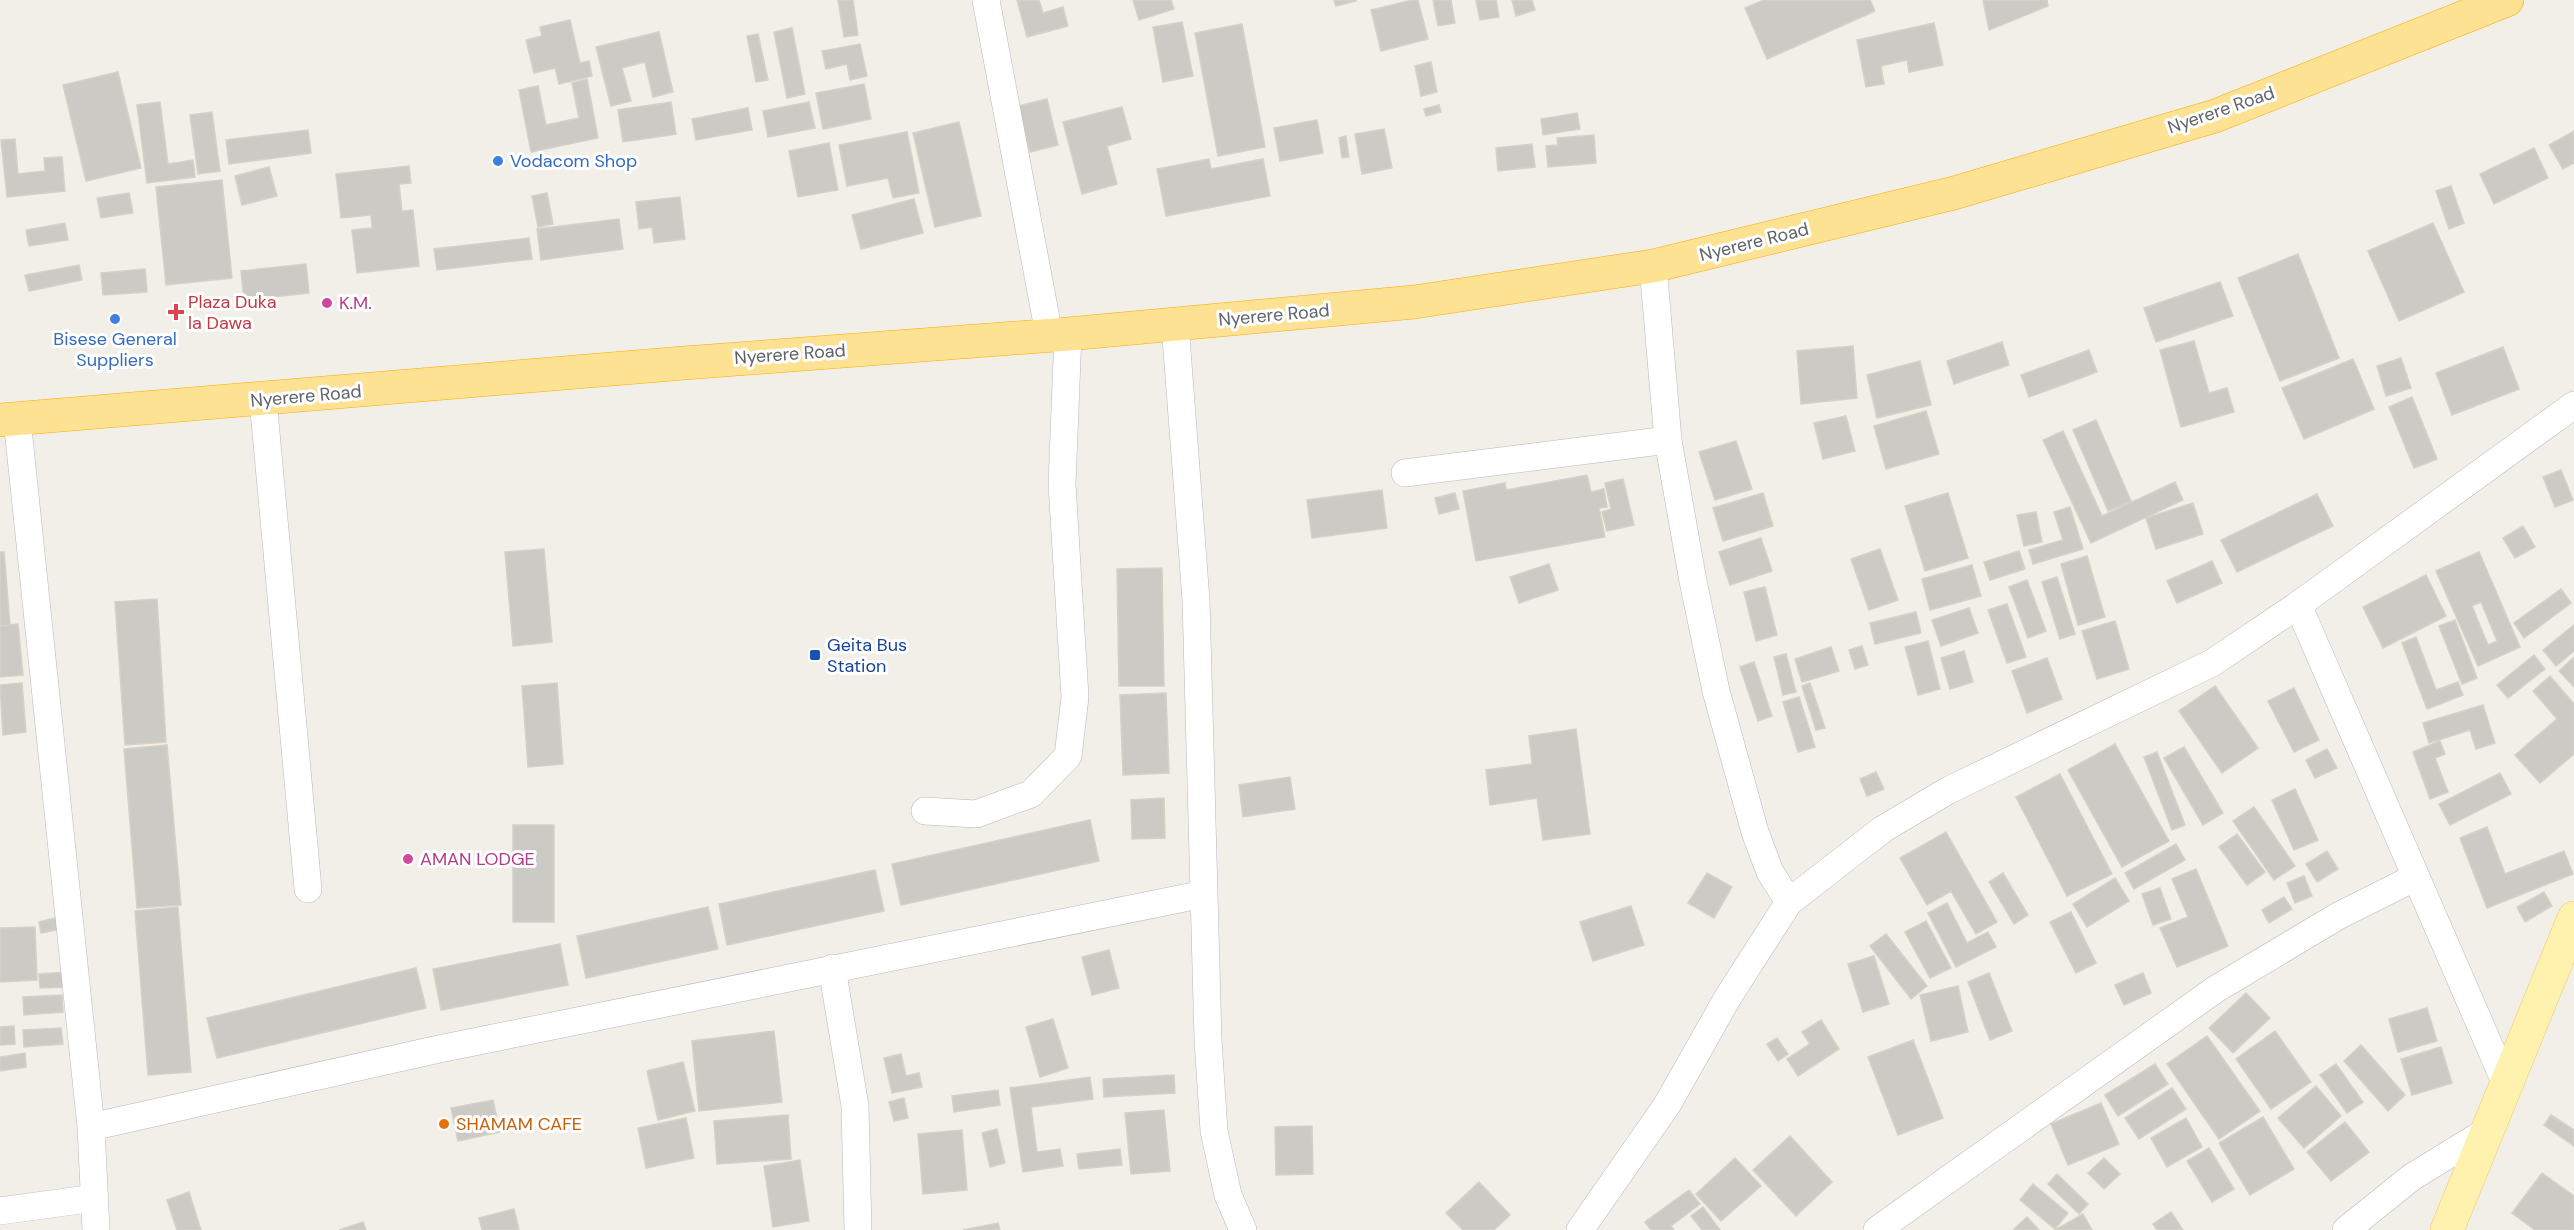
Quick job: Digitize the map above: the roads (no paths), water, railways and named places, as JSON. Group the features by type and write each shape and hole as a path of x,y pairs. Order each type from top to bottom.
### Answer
{"highway":[{"name":"Nyerere Road","path":"8,419 1058,334 1414,302 1653,266 1954,193 2215,116 2507,0"}],"main road":[{"path":"2447,1230 2574,918"}],"street":[{"path":"925,811 976,814 1031,794 1068,756 1075,697 1062,484 1058,334 986,0"},
{"path":"1653,266 1668,440 1693,581 1716,691 1755,832 1770,872 1789,902"},
{"path":"1175,324 1196,600 1204,894 1214,1131 1228,1196 1243,1230"},
{"path":"263,400 308,889"},
{"path":"1580,1230 1667,1105 1728,997 1789,902 1883,829 1949,790 2212,663 2298,605 2574,405"},
{"path":"8,419 92,1127 96,1230"},
{"path":"1405,473 1668,440"},
{"path":"2298,605 2506,1084"},
{"path":"1877,1230 2216,989 2337,916 2416,877"},
{"path":"92,1127 439,1049 1204,894"},
{"path":"832,968 855,1106 858,1230"},
{"path":"2346,1230 2412,1178 2487,1131"},
{"path":"0,1211 95,1198"}],"place":[{"name":"Vodacom Shop","path":"498,161"},
{"name":"K.M.","path":"327,303"},
{"name":"Plaza Duka la Dawa","path":"176,312"},
{"name":"Bisese General Suppliers","path":"115,319"},
{"name":"Geita Bus Station","path":"815,655"},
{"name":"AMAN LODGE","path":"408,859"},
{"name":"SHAMAM CAFE","path":"444,1124"}]}
